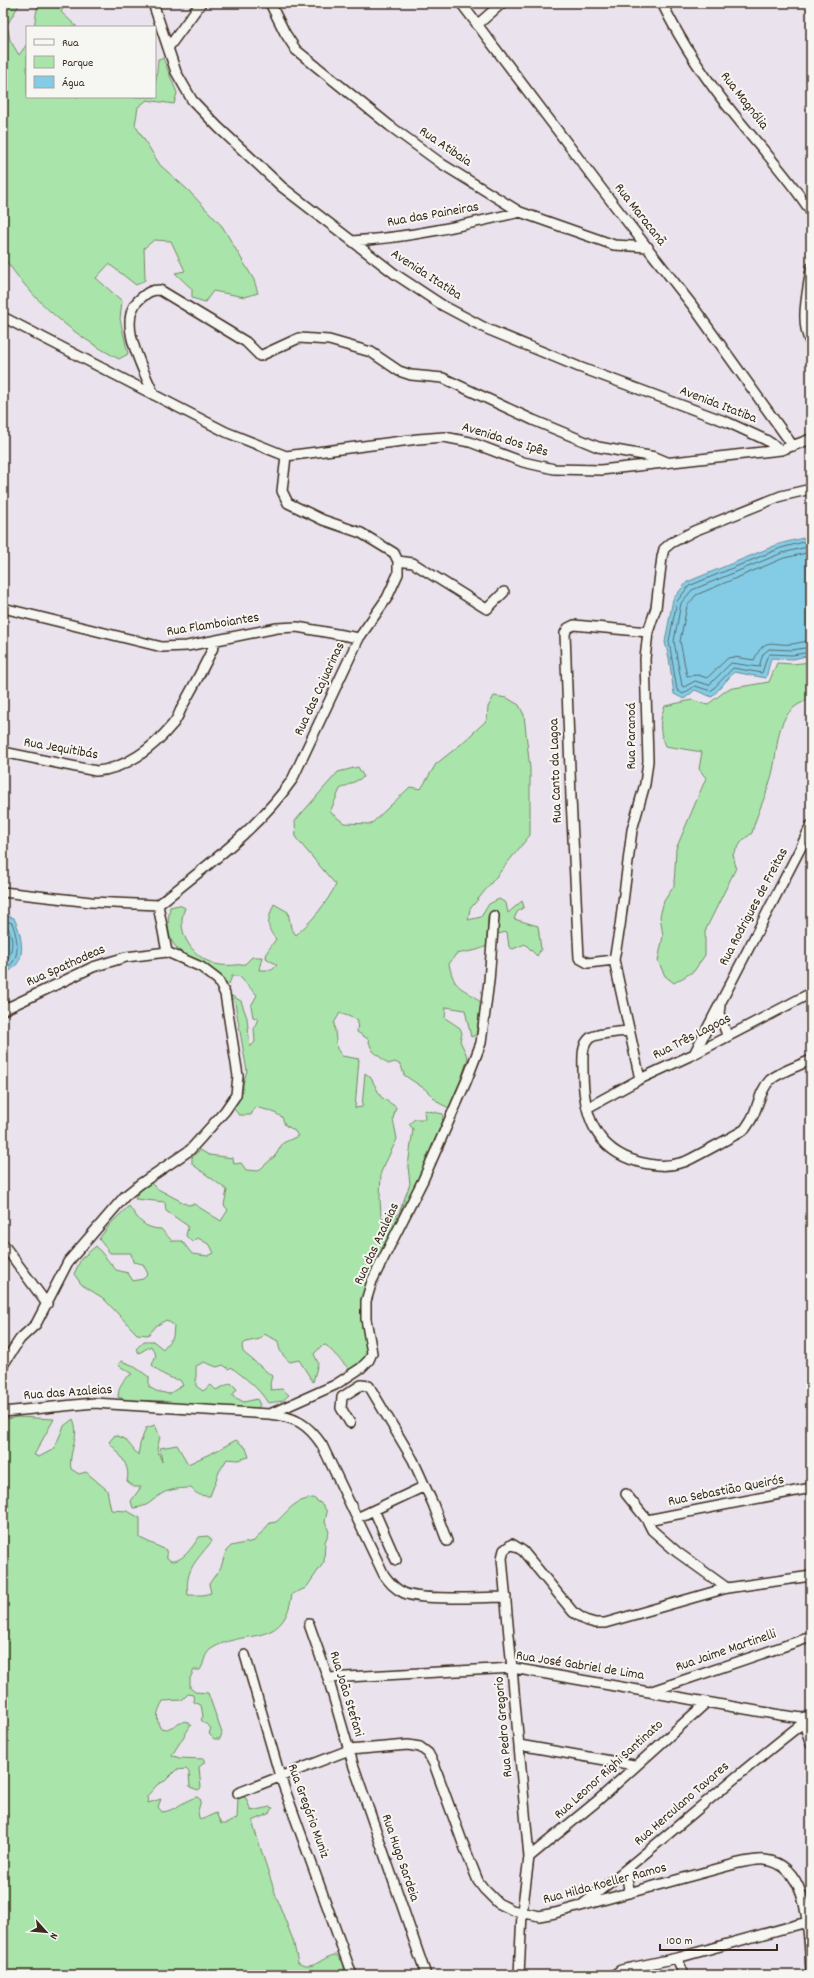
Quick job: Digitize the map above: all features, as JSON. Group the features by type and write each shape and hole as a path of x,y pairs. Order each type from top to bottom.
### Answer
{"street":[{"name":"Avenida Itatiba","path":"153,3 176,72 192,100 218,127 282,187 395,274 442,304 487,329 579,367 727,422 766,440 781,450"},
{"path":"168,48 201,3"},
{"name":"Rua Atibaia","path":"270,3 285,33 296,50 390,126 436,159 520,212 614,245 648,247"},
{"name":"Rua Maracanã","path":"461,3 692,305 793,446"},
{"path":"477,24 502,3"},
{"name":"Rua Magnólia","path":"662,3 687,48 725,103 759,143 811,212"},
{"name":"Rua das Paineiras","path":"352,241 390,237 468,224 520,212"},
{"path":"811,268 805,324 806,335 811,344"},
{"path":"154,396 130,329 130,316 136,302 151,290 160,290 246,342 257,355 260,356 299,338 329,340 371,352 399,371 411,375 444,378 533,420 598,447 655,458 670,463"},
{"path":"3,317 226,432 286,456 282,490 288,503 323,520 361,534 394,553 398,562 413,563 487,609 504,592"},
{"name":"Avenida dos Ipês","path":"286,456 444,437 470,442 523,462 554,469 601,470 781,450 811,440"},
{"name":"Rua Paranoá","path":"640,1079 614,960 620,926 632,830 645,784 648,761 645,659 648,632 656,608 664,549 671,543 694,531 781,496 811,489"},
{"name":"Rua das Cajuarinas","path":"158,905 227,849 277,801 292,780 360,638 387,598 398,574 398,562"},
{"name":"Rua Flamboiantes","path":"3,608 162,647 216,641 277,628 297,627 360,638"},
{"name":"Rua Canto da Lagoa","path":"614,960 588,963 579,958 565,633 568,628 574,625 648,632"},
{"name":"Rua Jequitibás","path":"3,752 96,771 110,770 121,766 148,749 173,725 205,667 216,641"},
{"name":"Rua Rodrigues de Freitas","path":"694,1054 800,850 811,825"},
{"path":"3,892 91,902 158,905 167,952 201,967 218,980 225,994 238,1076 236,1095 226,1111 190,1150 125,1196 68,1262 36,1324 20,1339 3,1365"},
{"name":"Rua das Azaleias","path":"3,1412 94,1403 269,1414 335,1385 361,1368 369,1360 372,1352 366,1319 366,1307 372,1281 423,1180 466,1082 480,1043 489,981 494,916"},
{"name":"Rua Spathodeas","path":"3,1010 94,967 126,957 167,952"},
{"name":"Rua Três Lagoas","path":"587,1108 640,1079 694,1054 811,993"},
{"name":"Rua Rodrigues de Freitas","path":"721,1002 719,1014 727,1036"},
{"path":"629,1031 598,1035 590,1038 586,1045 583,1054 583,1075 587,1108 595,1131 606,1146 623,1158 655,1166 667,1166 685,1161 744,1129 752,1118 756,1106 770,1081 811,1060"},
{"path":"3,1244 47,1304"},
{"path":"350,1423 341,1408 342,1397 361,1385 369,1386 413,1460 447,1541"},
{"path":"269,1414 295,1419 313,1431 322,1445 384,1575 393,1586 404,1593 418,1597 506,1597"},
{"path":"357,1518 425,1486"},
{"name":"Rua Sebastião Queirós","path":"647,1520 811,1488"},
{"path":"626,1494 647,1520 652,1530 677,1552 726,1588 811,1576"},
{"path":"374,1510 396,1560"},
{"name":"Rua Pedro Gregorio","path":"518,1975 522,1913 529,1857 502,1558 504,1550 508,1545 512,1544 523,1550 572,1612 585,1620 596,1623 605,1623 726,1588"},
{"name":"Rua João Stefani","path":"238,1793 349,1750 328,1678 309,1624"},
{"name":"Rua Jaime Martinelli","path":"651,1692 811,1637"},
{"name":"Rua Gregório Muniz","path":"245,1655 280,1776 352,1975"},
{"name":"Rua José Gabriel de Lima","path":"328,1678 513,1668 805,1719"},
{"name":"Rua Leonor Righi Santinato","path":"529,1857 596,1802 634,1765 706,1702"},
{"path":"805,1719 811,1744"},
{"name":"Rua Herculano Tavares","path":"579,1908 629,1868 751,1763 805,1719"},
{"name":"Rua Hilda Koeller Ramos","path":"349,1750 408,1745 420,1747 428,1753 478,1881 498,1902 522,1913 539,1916 579,1908 734,1864 764,1860 779,1863 794,1876 802,1895 807,1922 811,1970"},
{"path":"519,1745 634,1765"},
{"name":"Rua Hugo Sardeia","path":"349,1750 426,1975"},
{"path":"629,1868 627,1885 630,1893"},
{"path":"614,1975 621,1970 677,1958 807,1922"},
{"path":"677,1958 684,1975"}],"green space":[{"path":"3,3 20,3 7,25 10,40 19,55 26,45 26,98 156,98 158,59 163,58 177,93 174,104 147,100 138,107 135,125 160,165 188,190 222,226 254,280 258,293 245,297 213,291 205,302 192,298 192,289 175,273 185,271 171,241 154,240 144,248 145,280 136,285 109,264 96,278 122,301 120,319 128,354 119,359 85,339 54,315 27,288 3,256"},
{"path":"38,3 66,3 61,12 76,26 34,26"},
{"path":"811,662 811,699 798,705 789,713 783,722 779,733 770,781 752,833 743,840 733,854 736,868 705,931 705,955 694,971 674,983 665,976 658,961 663,936 660,916 664,901 674,886 676,849 706,778 699,769 702,752 665,746 660,726 665,706 692,700 707,705 728,689 769,682 777,663 792,664"},
{"path":"494,696 507,698 519,705 524,715 530,769 530,835 470,909 468,920 481,917 489,904 499,899 506,903 508,913 522,901 524,907 517,912 514,919 538,926 541,949 537,956 525,944 513,949 509,947 507,932 497,934 498,919 492,911 488,915 487,946 477,950 456,954 449,964 451,974 457,985 481,1003 476,1035 471,1037 465,1010 446,1007 445,1018 460,1028 462,1033 460,1041 468,1058 449,1108 439,1103 425,1089 404,1075 401,1065 395,1062 388,1064 372,1050 368,1039 357,1032 358,1020 340,1013 334,1023 337,1049 342,1056 359,1059 355,1108 362,1107 365,1073 371,1078 381,1097 396,1107 393,1119 397,1139 381,1172 381,1217 391,1220 399,1213 410,1184 408,1166 413,1129 409,1124 415,1119 425,1119 424,1110 443,1114 442,1126 403,1215 364,1291 367,1356 355,1369 350,1370 326,1345 321,1346 314,1354 318,1363 313,1382 299,1360 290,1362 281,1353 278,1341 264,1334 260,1339 246,1342 242,1345 243,1352 272,1376 270,1384 271,1390 282,1389 289,1395 282,1401 268,1403 247,1379 231,1367 229,1369 223,1365 217,1367 204,1362 196,1366 196,1386 203,1391 211,1385 216,1390 231,1383 237,1389 232,1396 244,1402 257,1399 260,1405 257,1409 168,1403 164,1401 127,1400 118,1397 122,1384 132,1374 118,1365 121,1361 132,1365 149,1377 149,1387 156,1391 169,1394 183,1385 180,1380 165,1375 152,1365 156,1355 151,1346 139,1353 136,1349 144,1341 153,1341 163,1349 173,1337 174,1325 166,1320 156,1326 148,1335 137,1334 103,1298 82,1285 74,1274 81,1259 96,1246 116,1270 128,1273 133,1281 143,1279 148,1274 143,1264 133,1262 131,1253 110,1253 99,1239 111,1223 129,1206 142,1222 155,1229 161,1229 172,1241 182,1241 192,1254 208,1256 214,1253 210,1245 198,1238 192,1242 186,1236 188,1226 166,1211 165,1202 135,1199 139,1191 151,1183 156,1188 188,1205 194,1204 221,1221 228,1210 224,1205 227,1190 192,1164 192,1157 200,1150 209,1155 233,1158 234,1164 241,1163 246,1170 258,1171 275,1156 283,1143 298,1136 294,1130 285,1125 282,1117 271,1111 255,1107 251,1115 239,1115 233,1108 243,1089 243,1083 247,1071 235,1003 230,995 241,1001 247,1018 250,1047 255,1042 254,1028 258,1019 253,1017 251,1006 257,995 239,976 232,976 229,984 227,984 219,975 188,957 175,946 169,931 168,920 170,907 179,905 185,908 182,917 184,936 195,952 202,958 220,965 229,965 245,964 252,957 262,957 259,970 272,970 277,965 266,958 267,952 276,939 269,927 270,914 274,904 288,912 291,928 296,935 318,912 336,885 296,838 295,821 338,772 358,767 364,777 340,789 330,812 344,823 371,824 410,787 421,789 436,764 460,745 487,720 488,707"},
{"path":"17,1417 54,1419 34,1455 39,1457 54,1449 64,1426 73,1419 76,1432 71,1456 71,1469 79,1474 86,1472 107,1490 111,1510 127,1511 140,1518 140,1538 166,1550 167,1558 171,1561 175,1561 184,1556 199,1537 208,1536 212,1541 197,1560 190,1572 187,1586 188,1595 203,1595 211,1593 209,1584 221,1567 226,1551 231,1546 254,1541 270,1523 276,1522 300,1501 313,1498 323,1505 327,1512 325,1522 329,1532 325,1542 324,1562 306,1588 292,1594 288,1612 281,1623 272,1630 262,1634 237,1639 211,1649 205,1656 200,1670 194,1670 190,1678 190,1688 195,1692 208,1693 222,1733 220,1739 214,1739 209,1734 211,1728 201,1720 203,1716 201,1705 194,1702 193,1695 188,1694 182,1700 163,1701 160,1707 157,1717 160,1728 167,1729 185,1721 191,1725 172,1755 179,1758 204,1759 204,1763 199,1767 201,1788 198,1790 190,1787 189,1772 186,1769 176,1770 165,1781 158,1784 147,1796 148,1803 161,1799 158,1807 162,1812 171,1810 192,1798 197,1797 201,1800 198,1811 199,1818 203,1819 216,1813 221,1824 226,1824 237,1818 238,1799 243,1797 246,1798 251,1811 270,1807 273,1808 270,1813 253,1821 254,1828 277,1899 293,1940 298,1963 304,1966 309,1966 337,1955 343,1964 343,1975 3,1975 3,1420"},
{"path":"155,1425 160,1437 157,1449 162,1462 160,1448 177,1445 188,1464 236,1440 246,1448 249,1457 238,1460 227,1459 219,1472 210,1496 199,1495 191,1488 177,1489 163,1493 146,1505 133,1508 131,1501 141,1487 134,1487 127,1481 128,1475 126,1465 109,1442 115,1435 125,1439 138,1455 140,1444 146,1428"}],"water":[{"path":"811,536 811,655 793,659 771,658 766,678 734,672 712,697 695,690 684,699 674,694 669,658 665,642 673,599 687,582 779,544"},
{"path":"7,916 14,918 20,935 22,948 20,959 17,964 3,977 3,917"}]}
